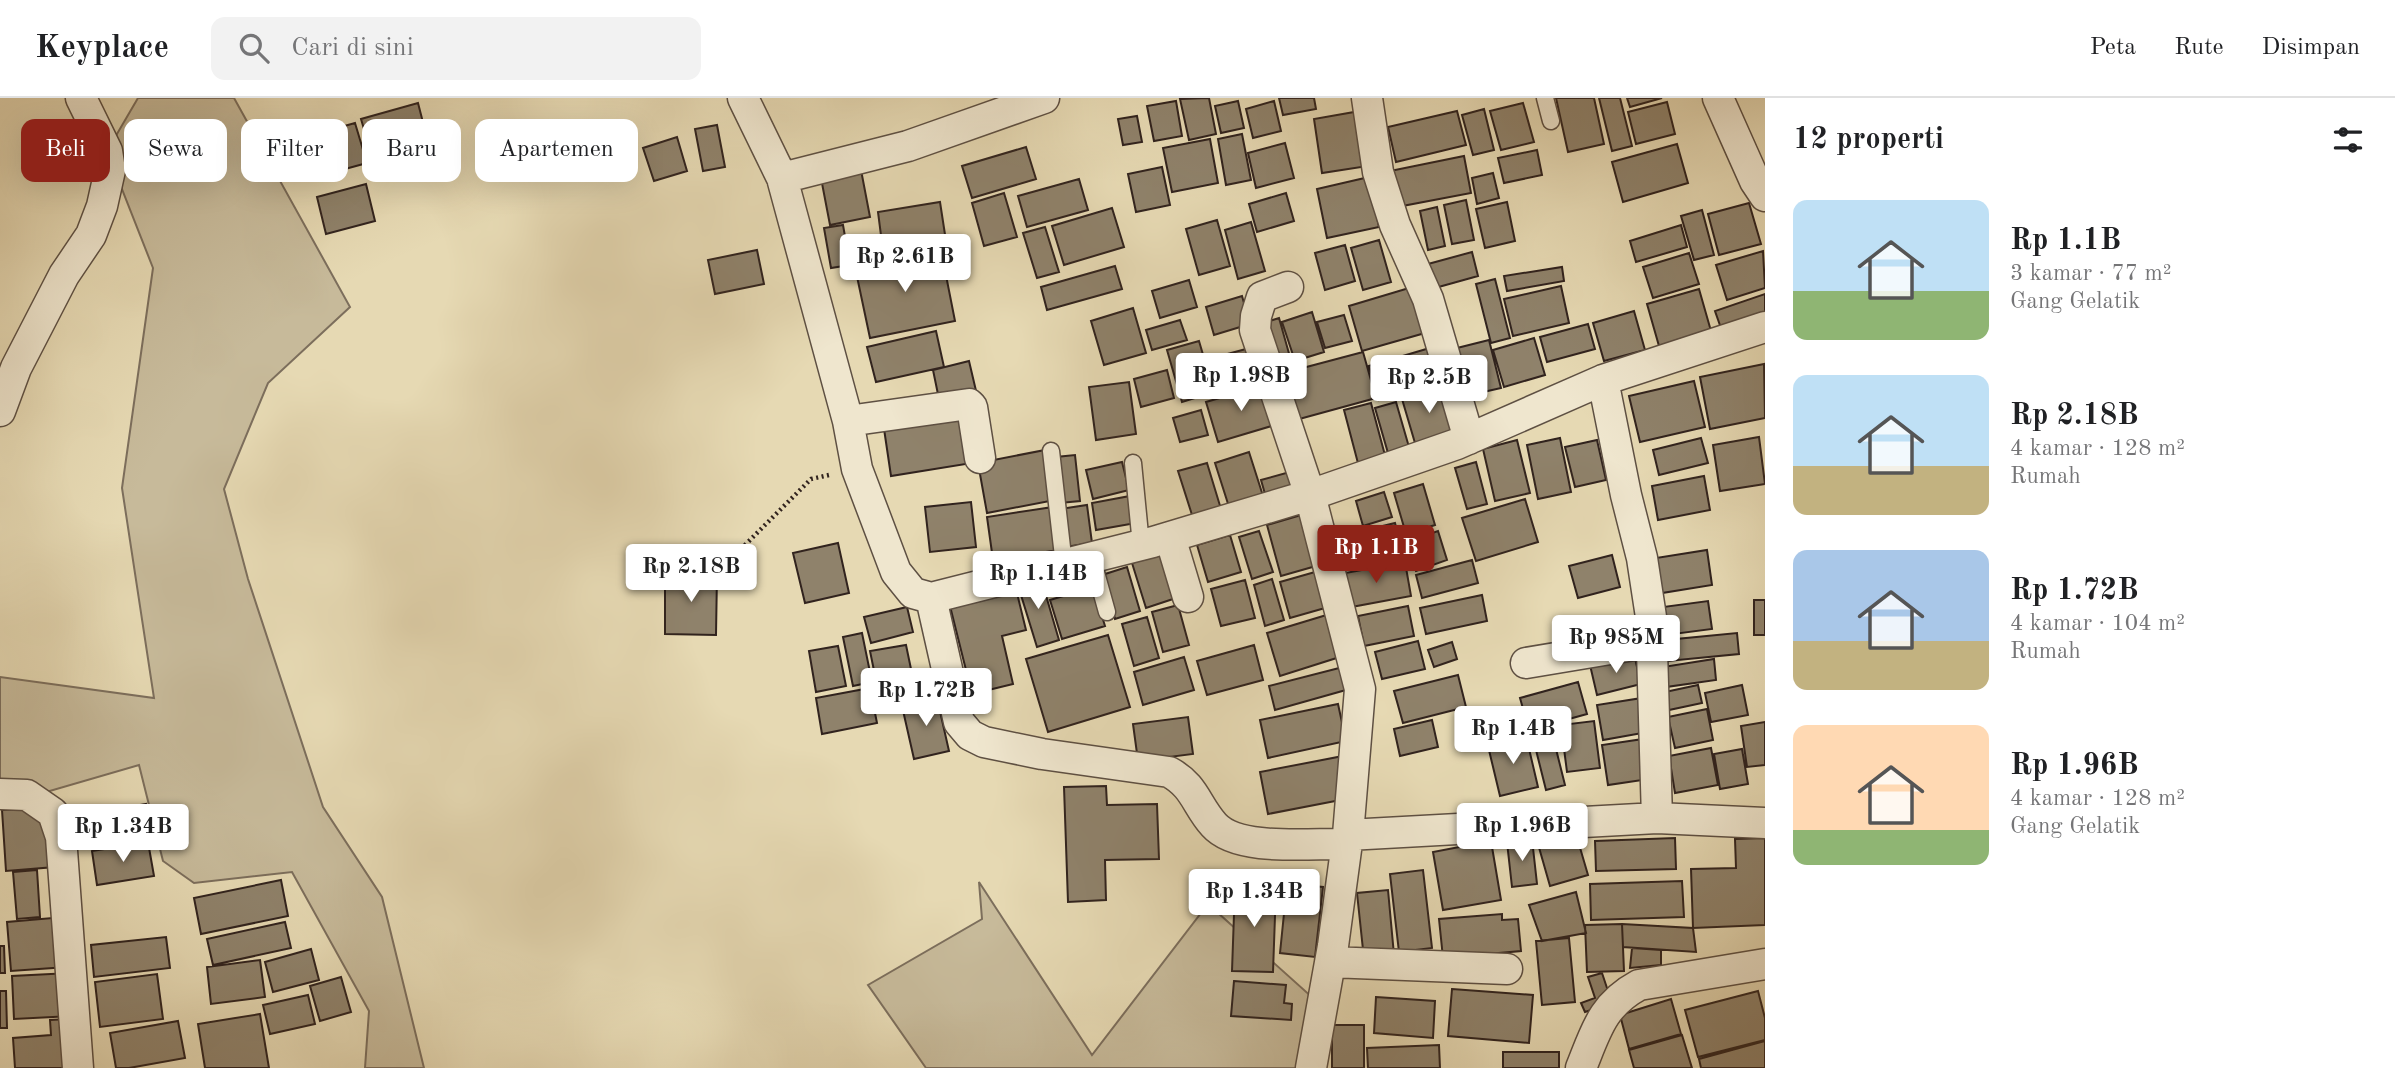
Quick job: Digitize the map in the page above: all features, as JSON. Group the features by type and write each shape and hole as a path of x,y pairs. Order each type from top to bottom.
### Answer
{"street":[{"path":"0,411 16,368 64,275 91,235 102,206 110,170 107,151 82,98"},
{"path":"743,98 782,178 848,421 857,469 895,572 913,593 931,598 1141,545 1310,495 1469,439 1603,380 1765,327"},
{"path":"782,178 908,146 1044,98"},
{"path":"1367,98 1378,172 1395,225 1429,299 1469,439"},
{"path":"1718,98 1755,181 1765,196"},
{"path":"1288,287 1262,297 1255,330 1310,495 1360,689 1346,839 1330,962 1311,1068"},
{"path":"1603,380 1623,482 1642,558 1651,617 1657,818"},
{"path":"848,421 969,404 972,407 980,458"},
{"path":"1170,537 1188,597"},
{"path":"931,598 953,704 959,722 970,735 984,742 1042,754 1169,772 1182,779 1191,789 1214,825 1227,836 1252,843 1657,818 1765,823"},
{"path":"1526,663 1652,642"},
{"path":"0,794 27,795 53,813 61,837 78,1068"},
{"path":"1330,962 1507,969"},
{"path":"1581,1068 1599,1024 1620,995 1639,985 1765,964"}],"lane":[{"path":"1545,98 1550,121"},
{"path":"1051,451 1078,561 1107,612"},
{"path":"1133,463 1141,545"}],"path":[{"path":"737,553 811,479 857,469"}],"shaded area":[{"path":"138,98 234,98 246,119 241,119 241,182 281,182 350,307 268,383 224,489 248,579 323,807 382,897 424,1068 365,1068 369,1011 292,872 194,883 163,861 139,765 36,795 0,790 0,677 154,698 122,488 153,268 110,159 110,146 124,122 124,182 227,182 227,119 126,119"},
{"path":"979,882 1092,1055 1208,904 1323,1007 1310,1068 926,1068 868,985 982,919"}],"building":[{"path":"1209,98 1216,134 1189,140 1180,99"},
{"path":"1279,98 1314,98 1316,109 1283,115"},
{"path":"1556,98 1594,98 1604,144 1568,152"},
{"path":"1599,98 1620,98 1632,146 1612,151"},
{"path":"1627,98 1662,98 1630,107"},
{"path":"1176,101 1182,136 1154,141 1147,106"},
{"path":"1238,101 1244,128 1221,133 1215,106"},
{"path":"1274,101 1281,131 1253,138 1246,109"},
{"path":"1667,102 1675,134 1636,144 1628,112"},
{"path":"418,103 422,119 362,119 362,122 361,119"},
{"path":"1523,103 1534,142 1501,150 1490,111"},
{"path":"1484,109 1494,150 1473,155 1462,115"},
{"path":"1360,111 1368,166 1322,173 1314,119"},
{"path":"1457,111 1466,145 1396,162 1388,127"},
{"path":"1137,116 1142,142 1123,145 1118,119"},
{"path":"355,123 362,146 362,164 348,168 348,125"},
{"path":"717,125 725,167 703,171 695,129"},
{"path":"1242,134 1251,180 1226,185 1218,139"},
{"path":"677,137 687,171 654,181 643,148"},
{"path":"1210,139 1218,183 1172,192 1163,148"},
{"path":"1285,143 1294,178 1256,188 1248,153"},
{"path":"1677,144 1688,183 1623,202 1612,162"},
{"path":"1026,147 1036,179 972,198 962,166"},
{"path":"1537,150 1542,175 1504,183 1498,158"},
{"path":"1464,156 1471,193 1397,207 1390,171"},
{"path":"1162,167 1170,205 1136,212 1128,174"},
{"path":"861,170 870,217 830,225 821,178"},
{"path":"1493,173 1499,198 1477,204 1472,178"},
{"path":"1369,177 1379,227 1327,238 1317,189"},
{"path":"1079,179 1088,210 1027,227 1018,196"},
{"path":"366,184 375,221 326,234 317,197"},
{"path":"1004,193 1017,237 984,246 972,203"},
{"path":"1286,193 1294,221 1257,232 1249,204"},
{"path":"1466,200 1474,240 1452,244 1444,205"},
{"path":"940,202 946,241 883,251 878,212"},
{"path":"1507,202 1515,241 1485,248 1476,209"},
{"path":"1749,203 1761,244 1719,255 1708,214"},
{"path":"1437,207 1445,246 1428,250 1420,211"},
{"path":"1112,208 1124,247 1064,265 1052,226"},
{"path":"1702,210 1714,255 1694,260 1681,216"},
{"path":"1217,220 1230,266 1199,275 1186,229"},
{"path":"1251,222 1265,271 1238,279 1225,230"},
{"path":"843,225 850,265 831,268 824,228"},
{"path":"1681,225 1687,247 1636,262 1630,241"},
{"path":"1045,227 1059,272 1037,278 1023,233"},
{"path":"1379,240 1391,282 1363,290 1351,248"},
{"path":"1345,245 1355,281 1325,290 1315,253"},
{"path":"757,250 764,284 715,294 708,260"},
{"path":"941,250 955,321 870,338 855,267"},
{"path":"1763,251 1765,288 1727,300 1716,265"},
{"path":"1472,252 1478,276 1435,288 1428,264"},
{"path":"1689,253 1699,284 1653,298 1643,267"},
{"path":"1115,266 1122,289 1047,310 1041,287"},
{"path":"1562,267 1564,281 1507,291 1504,276"},
{"path":"1495,279 1510,338 1491,343 1476,284"},
{"path":"1189,280 1197,307 1160,318 1152,291"},
{"path":"1419,285 1432,331 1362,351 1349,306"},
{"path":"1561,286 1569,323 1513,336 1504,299"},
{"path":"1699,289 1711,331 1659,346 1647,304"},
{"path":"1765,294 1765,317 1722,331 1715,311"},
{"path":"1242,296 1250,324 1214,335 1206,307"},
{"path":"1133,308 1146,353 1104,365 1091,321"},
{"path":"1634,311 1645,350 1604,361 1593,323"},
{"path":"1312,312 1324,352 1295,361 1282,322"},
{"path":"1344,315 1352,341 1325,348 1317,322"},
{"path":"1279,318 1290,357 1271,362 1260,324"},
{"path":"1180,320 1187,340 1152,350 1146,330"},
{"path":"1588,324 1595,349 1547,362 1540,337"},
{"path":"936,331 944,367 876,382 867,347"},
{"path":"1534,338 1545,375 1504,387 1493,350"},
{"path":"1489,340 1501,388 1457,398 1445,351"},
{"path":"1199,341 1214,392 1182,402 1167,350"},
{"path":"1257,346 1265,379 1218,391 1209,359"},
{"path":"1433,347 1443,382 1379,400 1369,366"},
{"path":"1363,352 1376,398 1292,421 1280,374"},
{"path":"969,361 977,395 940,404 933,370"},
{"path":"1764,364 1765,418 1710,429 1700,377"},
{"path":"1167,370 1174,398 1141,407 1134,379"},
{"path":"1694,381 1705,427 1640,442 1629,396"},
{"path":"1129,382 1136,434 1096,440 1089,387"},
{"path":"1264,385 1275,425 1218,442 1206,402"},
{"path":"1443,387 1456,431 1415,443 1402,399"},
{"path":"1396,402 1411,454 1390,460 1375,408"},
{"path":"1371,403 1386,459 1359,467 1344,410"},
{"path":"963,408 972,463 891,476 883,422"},
{"path":"1201,410 1208,435 1180,442 1173,418"},
{"path":"1759,437 1765,484 1720,491 1713,445"},
{"path":"1560,438 1571,492 1538,499 1527,445"},
{"path":"1701,438 1708,463 1659,475 1653,450"},
{"path":"1517,440 1530,493 1495,501 1483,449"},
{"path":"1597,440 1606,480 1575,487 1565,447"},
{"path":"1045,450 1055,500 987,513 978,463"},
{"path":"1249,452 1264,499 1230,510 1215,463"},
{"path":"1075,455 1080,501 1060,503 1056,457"},
{"path":"1122,462 1129,490 1093,499 1086,470"},
{"path":"1476,462 1487,504 1467,509 1455,468"},
{"path":"1207,463 1221,509 1193,518 1178,471"},
{"path":"1297,470 1303,491 1267,501 1261,480"},
{"path":"1704,476 1710,510 1658,520 1652,486"},
{"path":"1423,484 1435,525 1406,534 1394,493"},
{"path":"1384,492 1392,517 1363,526 1356,501"},
{"path":"1130,496 1136,523 1096,530 1092,503"},
{"path":"1525,499 1538,542 1476,561 1462,518"},
{"path":"971,502 976,547 930,552 925,507"},
{"path":"1087,505 1092,543 1065,547 1060,509"},
{"path":"1053,507 1059,550 993,560 987,517"},
{"path":"1308,513 1323,564 1281,576 1267,525"},
{"path":"1395,523 1402,550 1369,559 1362,531"},
{"path":"1259,531 1273,572 1252,579 1239,537"},
{"path":"1438,531 1447,560 1416,571 1406,542"},
{"path":"1230,535 1241,572 1208,582 1197,545"},
{"path":"838,543 849,593 805,603 793,553"},
{"path":"1707,550 1712,585 1662,593 1656,558"},
{"path":"1165,552 1179,597 1146,608 1132,563"},
{"path":"1612,555 1620,587 1578,598 1569,566"},
{"path":"1472,560 1478,583 1422,598 1416,575"},
{"path":"1405,562 1411,596 1346,608 1340,574"},
{"path":"1127,567 1140,611 1115,619 1102,575"},
{"path":"1322,570 1332,606 1290,618 1280,582"},
{"path":"665,573 717,574 716,635 665,634"},
{"path":"1040,575 1059,640 1037,647 1017,582"},
{"path":"1272,579 1284,620 1265,626 1254,585"},
{"path":"1245,580 1255,618 1221,626 1211,589"},
{"path":"1015,585 1026,630 1002,636 1013,684 972,694 949,602"},
{"path":"1093,587 1105,626 1062,639 1050,600"},
{"path":"1482,595 1487,621 1426,634 1420,608"},
{"path":"1754,600 1765,600 1765,635 1754,635"},
{"path":"1708,601 1712,629 1666,635 1663,607"},
{"path":"1178,605 1189,645 1163,652 1152,612"},
{"path":"1408,606 1414,636 1364,646 1358,616"},
{"path":"907,607 913,632 871,643 864,617"},
{"path":"1333,613 1346,655 1280,676 1267,633"},
{"path":"1147,617 1159,658 1134,666 1122,624"},
{"path":"862,633 872,682 853,686 843,637"},
{"path":"1737,633 1739,654 1668,661 1666,640"},
{"path":"1108,635 1130,707 1048,732 1026,659"},
{"path":"1418,641 1425,669 1382,679 1375,652"},
{"path":"1452,642 1457,659 1434,667 1428,650"},
{"path":"906,645 916,693 880,700 870,651"},
{"path":"1254,645 1263,680 1207,695 1197,661"},
{"path":"838,646 846,686 816,692 809,651"},
{"path":"1634,654 1641,684 1597,695 1590,665"},
{"path":"1184,657 1194,690 1143,705 1134,672"},
{"path":"1714,659 1716,680 1666,687 1663,667"},
{"path":"1347,666 1353,688 1275,710 1269,686"},
{"path":"1458,675 1466,707 1403,723 1394,691"},
{"path":"1578,682 1587,714 1529,730 1520,698"},
{"path":"1698,685 1702,703 1669,710 1665,692"},
{"path":"1742,685 1748,715 1711,722 1705,693"},
{"path":"870,688 877,723 822,734 816,698"},
{"path":"937,698 949,751 914,759 902,706"},
{"path":"1642,698 1648,732 1603,740 1597,705"},
{"path":"1338,704 1346,741 1268,758 1260,720"},
{"path":"1707,709 1713,740 1675,748 1668,717"},
{"path":"1188,717 1193,754 1138,761 1133,724"},
{"path":"1432,720 1438,747 1400,756 1394,729"},
{"path":"1594,721 1600,768 1567,772 1561,725"},
{"path":"1765,722 1765,765 1747,767 1741,726"},
{"path":"1526,736 1538,787 1500,796 1488,746"},
{"path":"1650,738 1656,778 1608,785 1602,745"},
{"path":"1555,745 1565,785 1546,790 1536,750"},
{"path":"1711,748 1718,785 1675,793 1669,756"},
{"path":"1742,749 1748,784 1720,789 1714,754"},
{"path":"1343,756 1351,798 1268,814 1260,772"},
{"path":"1106,786 1107,805 1157,804 1159,859 1105,860 1106,900 1068,902 1064,787"},
{"path":"146,804 151,836 95,845 90,814"},
{"path":"37,808 55,867 6,871 2,810"},
{"path":"1576,834 1588,875 1550,886 1538,844"},
{"path":"1675,838 1676,869 1596,871 1595,841"},
{"path":"1765,838 1765,925 1693,928 1691,869 1736,868 1735,839"},
{"path":"1532,839 1537,884 1512,887 1507,842"},
{"path":"1491,841 1501,900 1443,910 1433,852"},
{"path":"148,842 154,876 97,885 92,851"},
{"path":"37,870 40,917 17,919 13,872"},
{"path":"1423,870 1432,948 1399,952 1390,874"},
{"path":"281,880 288,916 201,934 194,898"},
{"path":"1682,881 1684,917 1591,920 1590,884"},
{"path":"1287,884 1323,887 1315,957 1280,953"},
{"path":"1235,886 1276,888 1273,972 1232,971"},
{"path":"1388,890 1394,955 1364,959 1357,893"},
{"path":"1576,892 1586,933 1542,941 1529,905"},
{"path":"1502,914 1502,920 1518,919 1521,951 1443,958 1439,919"},
{"path":"64,917 67,967 11,971 7,922"},
{"path":"285,922 291,948 213,965 207,939"},
{"path":"1622,924 1624,971 1587,972 1585,925"},
{"path":"1622,924 1693,928 1696,952 1623,947"},
{"path":"166,937 170,968 94,977 91,945"},
{"path":"1569,938 1575,1002 1542,1005 1536,941"},
{"path":"0,946 4,946 5,973 0,973"},
{"path":"1632,948 1661,950 1661,965 1630,968"},
{"path":"311,949 319,980 273,992 265,962"},
{"path":"260,960 265,997 211,1004 207,967"},
{"path":"70,973 72,1016 14,1019 12,976"},
{"path":"1602,973 1612,1003 1585,1012 1581,1003 1595,998 1588,977"},
{"path":"157,974 163,1019 100,1027 95,982"},
{"path":"341,977 351,1012 320,1021 310,986"},
{"path":"1234,981 1286,985 1284,1003 1292,1004 1291,1020 1231,1016"},
{"path":"1452,989 1533,995 1529,1043 1448,1036"},
{"path":"0,991 6,991 7,1028 0,1028"},
{"path":"1758,991 1765,1018 1765,1040 1698,1057 1685,1010"},
{"path":"308,995 315,1024 270,1034 263,1005"},
{"path":"1376,997 1435,1001 1433,1038 1374,1033"},
{"path":"1671,999 1681,1034 1629,1049 1620,1015"},
{"path":"260,1014 269,1068 205,1068 198,1024"},
{"path":"68,1019 71,1068 15,1068 13,1038 51,1035 50,1020"},
{"path":"178,1021 185,1058 116,1068 110,1033"},
{"path":"1332,1025 1364,1025 1364,1068 1332,1068"},
{"path":"1682,1035 1692,1068 1634,1068 1629,1050"},
{"path":"1765,1041 1765,1068 1701,1068 1699,1059"},
{"path":"1439,1045 1440,1068 1368,1068 1367,1048"},
{"path":"1503,1052 1559,1052 1559,1068 1503,1068"}]}
